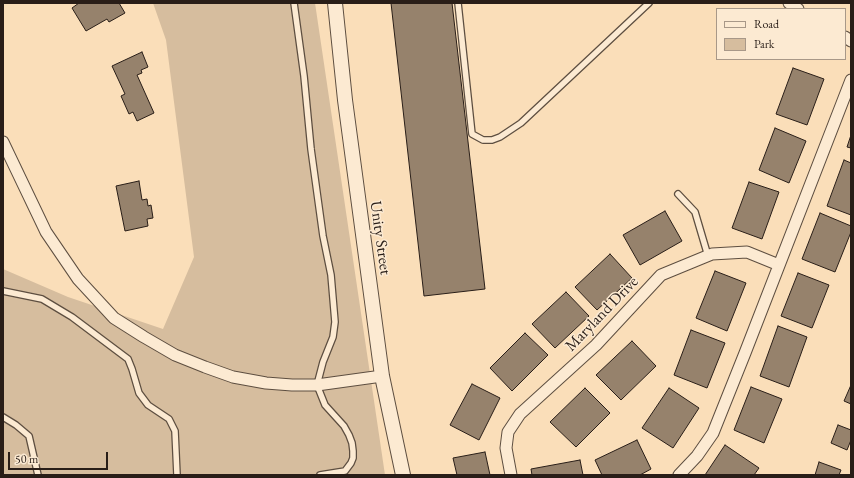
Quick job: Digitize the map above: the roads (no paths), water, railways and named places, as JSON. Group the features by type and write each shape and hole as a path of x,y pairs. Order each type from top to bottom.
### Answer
{"street":[{"name":"Unity Street","path":"335,3 345,100 382,376 403,475"},
{"path":"679,475 697,456 713,433 851,80"},
{"path":"3,142 46,232 78,279 114,318 175,355 233,377 266,383 292,385 317,384 382,376"},
{"name":"Maryland Drive","path":"511,475 506,448 508,432 520,414 596,345 661,275 712,254 747,252 779,265"}],"lane":[{"path":"294,3 304,76 315,180 323,236 331,275 335,322 333,337 323,362 317,384 325,405 344,426 352,443 353,452 351,463 345,471 320,475"},
{"path":"458,3 472,134 483,140 492,140 500,137 521,123 649,3"},
{"path":"678,194 695,212 708,256"},
{"path":"3,290 42,299 72,317 128,359 139,393 148,405 169,419 175,431 177,475"},
{"path":"3,417 16,425 29,436 38,475"}]}
